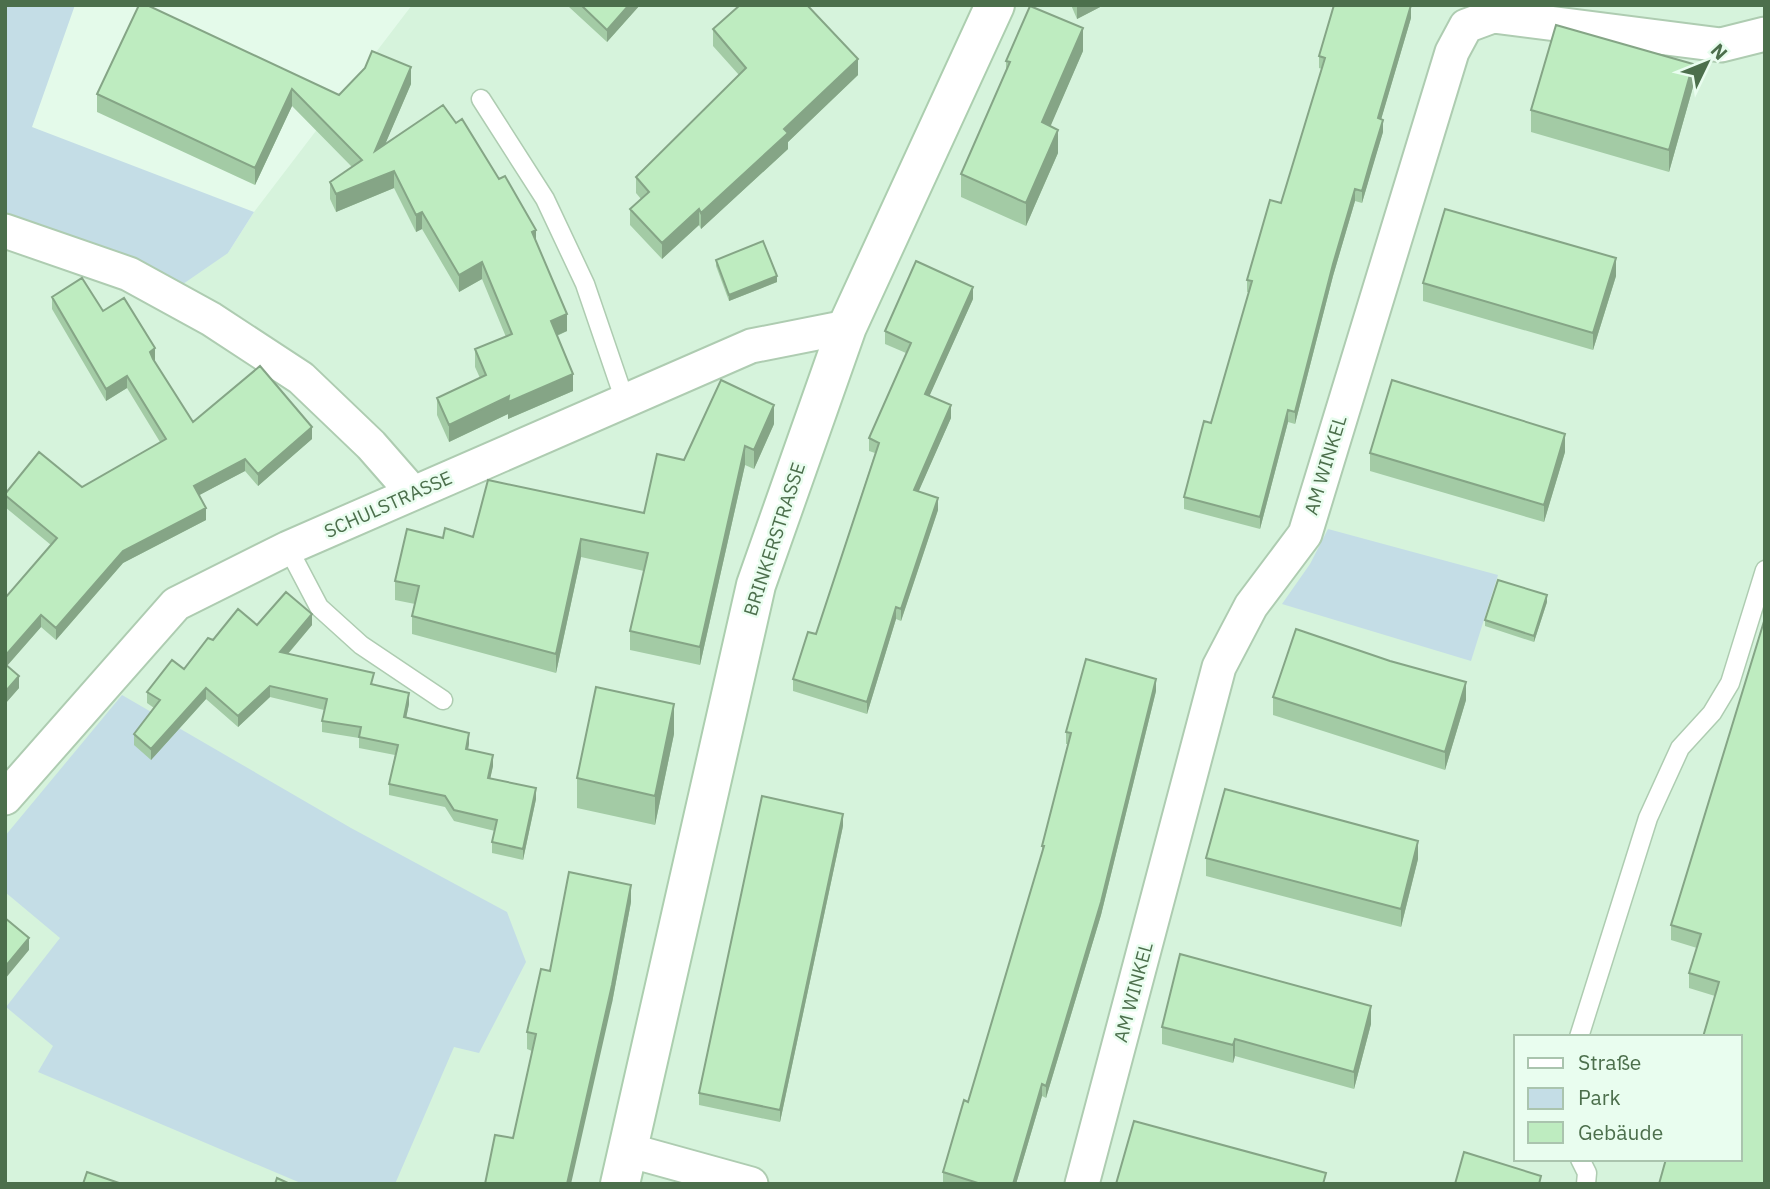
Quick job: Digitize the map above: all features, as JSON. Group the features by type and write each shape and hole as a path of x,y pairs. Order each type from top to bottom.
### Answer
{"street":[{"name":"BRINKERSTRASSE","path":"624,1167 756,584 847,327 995,5"},
{"name":"AM WINKEL","path":"1082,1184 1219,667 1251,606 1305,534 1452,52 1466,26 1493,16 1721,46 1765,34"},
{"path":"5,231 129,274 211,319 301,378 372,444 413,493"},
{"name":"SCHULSTRASSE","path":"5,798 176,604 288,548 751,346 847,327"},
{"path":"624,1167 751,1184"}],"lane":[{"path":"481,99 545,199 585,284 625,401"},
{"path":"288,548 319,607 361,645 443,700"},
{"path":"1580,1035 1648,818 1681,748 1712,713 1730,683 1765,570"},
{"path":"1581,1161 1587,1173 1586,1184"}],"shaded area":[{"path":"412,5 1765,5 1765,1184 5,1184 5,217 228,253 254,212"}],"green space":[{"path":"5,5 75,5 32,127 254,212 228,253 183,284 136,259 5,217"},
{"path":"1328,529 1498,575 1471,661 1282,604 1310,564"},
{"path":"122,695 351,828 507,912 526,962 479,1053 454,1047 395,1184 303,1184 38,1072 53,1046 6,1007 60,938 5,892 5,836"}],"building":[{"path":"139,5 147,5 339,95 365,68 372,51 411,67 375,151 443,105 456,123 462,119 499,179 505,176 536,230 532,232 567,314 551,321 573,374 508,402 509,396 449,425 437,398 486,375 475,349 512,334 482,262 459,275 422,212 416,215 394,171 336,194 330,182 362,160 292,89 255,168 97,94"},
{"path":"581,5 629,5 607,30"},
{"path":"740,5 807,5 858,59 784,129 788,133 701,213 699,209 662,243 630,209 649,192 636,177 746,68 713,29"},
{"path":"1334,5 1411,5 1378,118 1383,120 1362,191 1355,189 1295,412 1288,410 1260,517 1184,497 1204,421 1211,423 1252,281 1247,280 1270,200 1281,203 1325,58 1319,56"},
{"path":"1030,6 1083,28 1042,122 1058,130 1026,203 961,174 1010,62 1006,61"},
{"path":"1556,25 1693,64 1669,150 1531,110"},
{"path":"1445,209 1616,258 1593,333 1423,283"},
{"path":"763,241 777,276 729,295 716,260"},
{"path":"916,261 973,287 925,394 951,405 914,490 938,498 901,609 896,607 867,702 793,679 808,632 816,634 879,443 869,438 911,343 885,331"},
{"path":"82,278 103,311 124,298 155,348 150,352 153,359 193,422 260,366 312,427 258,474 245,459 194,486 206,508 123,551 56,628 41,615 5,656 5,598 57,538 5,494 39,452 82,487 166,439 127,376 106,389 52,297"},
{"path":"721,380 774,405 754,450 745,446 700,647 630,631 648,553 581,539 556,654 412,616 419,586 395,581 407,529 443,538 445,528 473,537 488,480 644,513 657,454 684,460"},
{"path":"1392,380 1565,434 1544,505 1370,453"},
{"path":"1498,580 1547,595 1534,636 1485,620"},
{"path":"286,592 312,614 280,652 374,673 371,684 409,693 404,717 469,733 466,749 493,755 488,778 536,788 523,849 492,842 497,820 454,810 445,796 389,784 398,745 359,737 361,727 322,721 327,699 270,686 238,716 206,688 151,749 134,734 160,700 147,692 172,660 184,669 208,638 213,640 238,609 257,625"},
{"path":"1765,618 1765,1184 1659,1184 1665,1161 1742,1161 1742,1035 1704,1035 1719,982 1689,973 1701,934 1671,925"},
{"path":"1296,629 1390,661 1466,682 1445,752 1273,697"},
{"path":"1086,659 1156,679 1101,902 1046,1086 1042,1084 1013,1184 981,1184 943,1172 964,1100 968,1102 1044,846 1071,733 1066,732"},
{"path":"5,664 19,676 5,692"},
{"path":"596,687 674,704 655,796 577,778"},
{"path":"1225,789 1418,841 1401,909 1206,858"},
{"path":"762,796 843,814 780,1110 699,1093"},
{"path":"569,872 631,885 612,985 567,1184 485,1184 495,1135 513,1138 536,1034 527,1032 541,969 550,971"},
{"path":"5,918 29,938 5,967"},
{"path":"1180,954 1371,1006 1354,1072 1235,1039 1233,1045 1162,1027"},
{"path":"1134,1121 1326,1173 1323,1184 1116,1184"},
{"path":"1464,1152 1541,1176 1539,1184 1455,1184"},
{"path":"87,1172 119,1183 119,1184 83,1184"},
{"path":"277,1178 290,1184 275,1184"}]}
